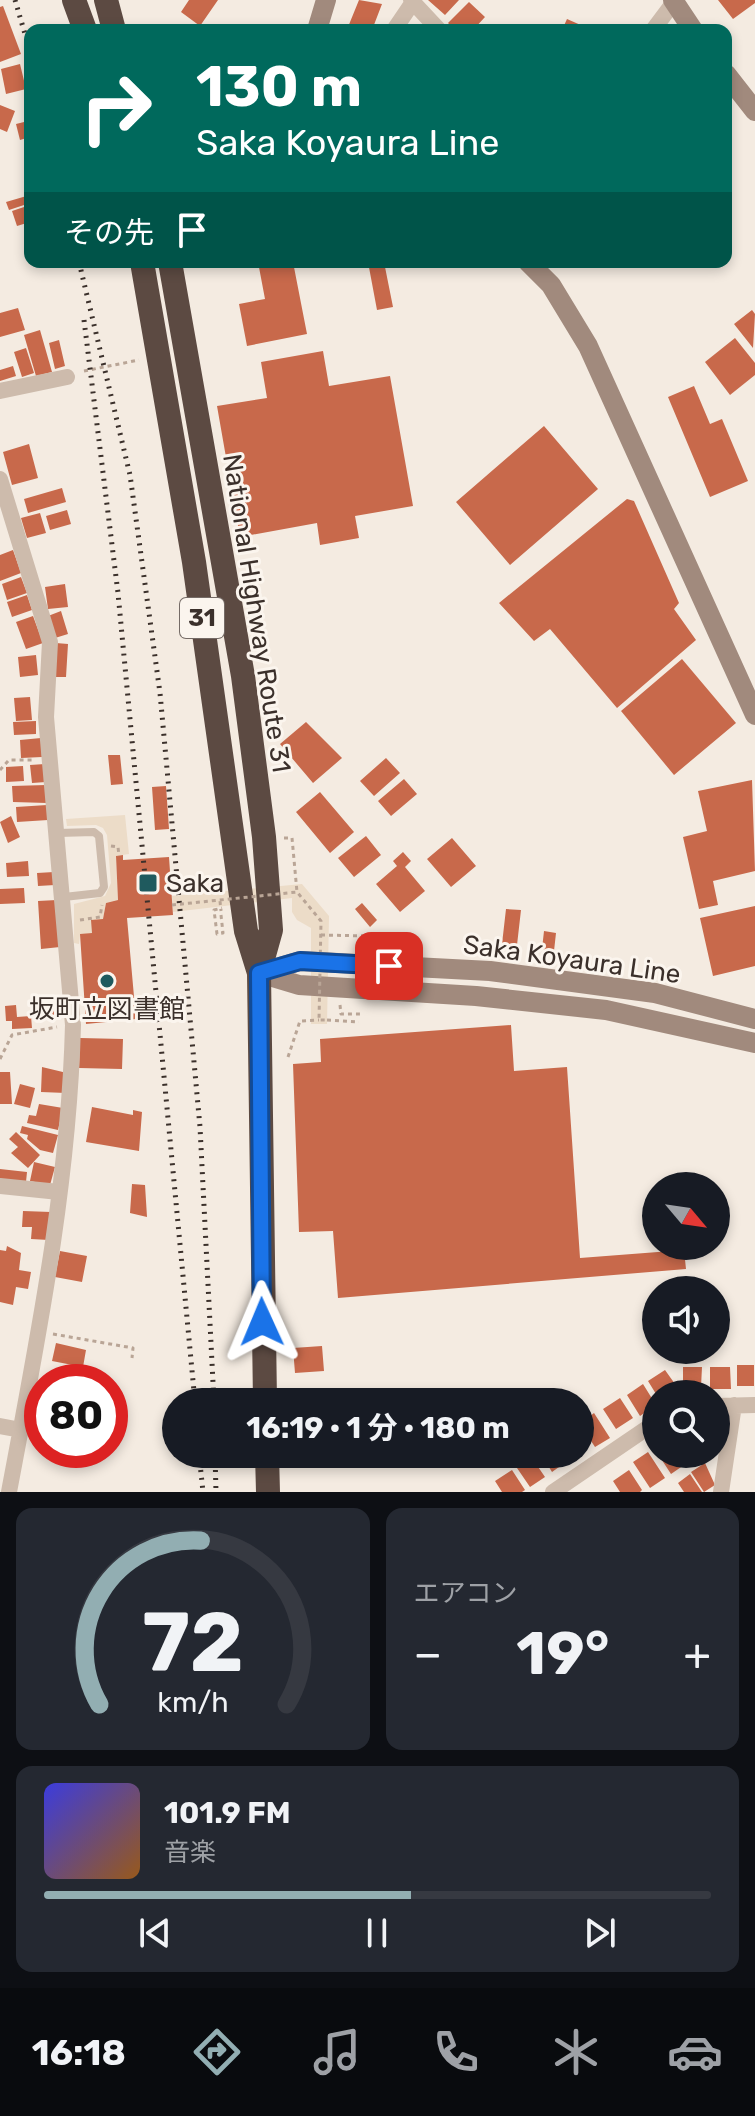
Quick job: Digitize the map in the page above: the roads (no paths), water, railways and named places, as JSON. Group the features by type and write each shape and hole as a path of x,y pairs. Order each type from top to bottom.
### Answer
{"highway":[{"path":"74,0 83,24"},
{"path":"106,0 112,24"},
{"name":"National Highway Route 31","path":"143,268 196,578 246,931 259,973"},
{"name":"National Highway Route 31","path":"171,268 243,676 262,822 271,930 259,973 265,1388"},
{"path":"267,1468 268,1492"}],"main road":[{"path":"319,24 326,0"},
{"path":"674,1 689,24"},
{"path":"732,82 755,111"},
{"path":"540,268 588,346 755,715"},
{"name":"Saka Koyaura Line","path":"259,973 300,961 490,971 655,993 755,1019"},
{"name":"Saka Koyaura Line","path":"259,973 299,985 476,996 606,1010 755,1043"}],"street":[{"path":"398,24 412,1 433,24"},
{"path":"657,24 674,1"},
{"path":"0,391 67,377"},
{"path":"0,479 50,642 46,717 73,1025 59,1192 39,1332 9,1492"},
{"path":"0,1186 59,1192"},
{"path":"730,1405 755,1405"},
{"path":"721,1492 734,1405"},
{"path":"0,1426 21,1430"},
{"path":"553,1492 642,1432"}],"lane":[{"path":"58,833 94,832 99,836 101,848 104,887 100,893 64,897"}],"railway":[{"path":"15,0 24,31"},
{"path":"80,268 130,475 160,693 200,1127 213,1388"},
{"path":"84,320 118,593 194,1388"},
{"path":"200,1468 203,1492"},
{"path":"215,1468 216,1492"}],"place":[{"name":"Saka","path":"148,883"},
{"name":"坂町立図書館","path":"107,981"}]}
